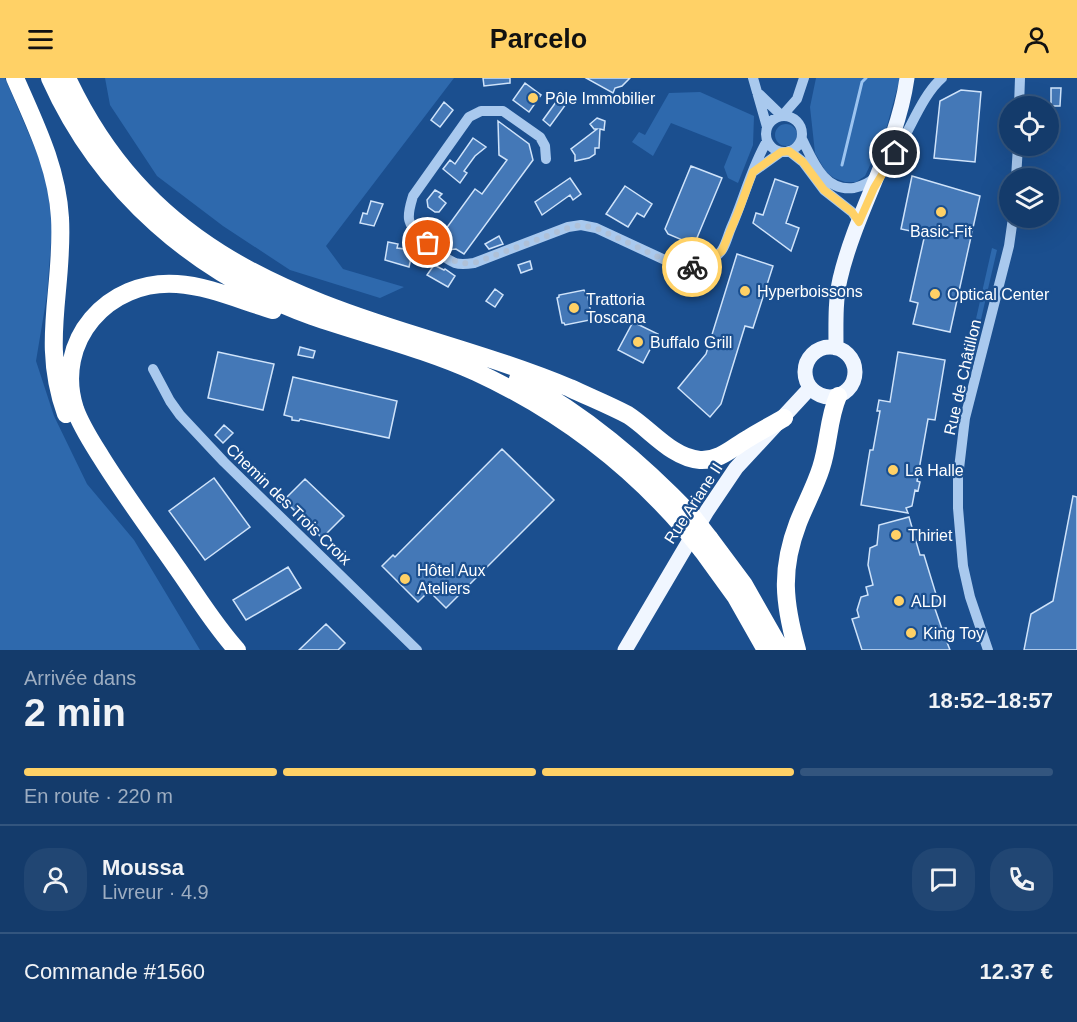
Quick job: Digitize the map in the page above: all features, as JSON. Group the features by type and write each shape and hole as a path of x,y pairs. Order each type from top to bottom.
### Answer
{"highway":[{"path":"15,78 44,144 58,192 60,244 52,354 65,412 92,461 200,611 224,650"},
{"path":"50,78 80,134 104,168 144,214 183,247 227,276 270,299 474,371 512,390 592,441 689,523"},
{"path":"67,78 92,125 127,172 166,213 202,242 242,268 294,293 507,364 567,387 615,408 692,459 706,460 728,453 784,418"},
{"path":"237,650 134,507 83,428 75,407 71,384 72,360 80,338 94,316 117,297 145,286 175,284 196,287 391,341"},
{"path":"437,342 507,373 572,410 633,457 706,544 744,585 781,650"},
{"path":"797,650 786,604 784,584 786,563 798,524 822,466 832,411 838,396"},
{"path":"706,544 766,650"}],"main road":[{"path":"836,348 836,305 840,280 859,222 880,173 897,122 907,78"},
{"path":"874,188 895,153 912,105 916,78"},
{"path":"829,347 836,348 842,350 852,360 855,373 851,386 838,396 820,396 810,388 805,378 807,362 816,351 829,347"},
{"name":"Rue Ariane II","path":"625,650 706,511 736,468 810,388"}],"street":[{"path":"546,159 545,146 540,137 503,111 481,111 469,117 413,196 409,220 413,231 455,263 465,265 581,225 596,228 680,267 701,265 722,251 756,161 767,141 767,127 753,78"},
{"path":"782,116 797,99 804,78"},
{"path":"895,153 924,102 942,78"},
{"path":"1019,96 1020,78"},
{"path":"757,92 782,116"},
{"path":"767,127 773,119 782,116 791,117 798,122 802,130 802,139 822,176 832,184 850,188 858,187 871,182 880,173"},
{"path":"753,172 797,147 802,139"},
{"path":"767,141 771,146 803,162 824,190 852,212 859,222"},
{"name":"Rue de Châtillon","path":"988,650 970,597 963,566 958,477 965,418 1012,228"},
{"name":"Chemin des Trois Croix","path":"153,369 180,415 224,462 417,650"}],"shaded area":[{"path":"0,78 5,78 43,167 49,198 52,229 47,295 36,361 54,416 87,484 134,540 200,650 0,650"},
{"path":"105,78 454,78 326,246 343,269 404,287 380,298 290,270 223,226 157,176 110,105"},
{"path":"816,78 900,78 885,133 865,176 856,182 845,182 834,178 826,172 815,153 810,107"},
{"path":"700,92 754,116 753,145 738,183 728,178 724,167 732,147 671,123 653,156 632,142 639,132 645,135 669,93"},
{"path":"786,124 794,127 797,135 794,143 786,146 778,143 775,135 778,127"},
{"path":"992,248 997,250 976,341 971,341"}],"building":[{"path":"483,78 510,78 510,83 484,86"},
{"path":"586,78 630,78 622,86 615,88 613,93"},
{"name":"Pôle Immobilier","path":"525,83 541,95 529,112 513,100"},
{"path":"1051,88 1061,88 1060,106 1059,96 1051,96"},
{"path":"961,90 981,92 975,162 934,158 940,101"},
{"path":"561,95 569,100 550,126 543,120"},
{"path":"444,102 453,110 440,127 431,120"},
{"path":"597,118 605,121 604,130 600,129 599,148 595,148 595,154 589,158 575,161 575,155 571,149 597,129 590,124"},
{"path":"498,121 529,144 533,160 464,254 456,249 448,250 448,242 440,237 475,189 482,194 507,160 499,155"},
{"path":"473,138 486,147 475,156 464,171 467,173 460,183 443,169 450,160 455,164"},
{"path":"691,166 722,178 694,245 668,234 665,229"},
{"path":"912,176 980,196 950,332 913,324 918,303 910,301 925,234 901,229"},
{"path":"570,178 581,194 573,200 570,195 542,215 535,202"},
{"path":"775,179 798,187 786,223 799,228 791,251 753,223 756,213 763,215"},
{"path":"625,186 652,204 644,217 637,213 628,227 606,214"},
{"path":"435,190 442,194 439,197 446,203 439,212 428,207 427,200"},
{"path":"371,201 383,204 374,226 360,223 363,213 367,214"},
{"path":"499,236 503,244 489,249 485,244"},
{"path":"388,242 398,244 397,248 413,250 409,267 385,260"},
{"path":"737,254 773,266 753,328 745,326 721,404 710,417 678,388 706,354"},
{"path":"530,261 532,269 521,273 518,265"},
{"path":"434,265 455,276 448,287 427,275"},
{"path":"495,289 503,295 495,307 486,301"},
{"name":"Trattoria Toscana","path":"584,290 587,292 592,318 565,325 562,323 557,298 559,295"},
{"name":"Buffalo Grill","path":"633,322 658,334 643,363 618,350"},
{"path":"300,347 315,351 313,358 298,355"},
{"path":"218,352 274,364 263,410 208,398"},
{"path":"898,352 945,360 935,420 928,419 917,481 920,482 918,491 915,490 912,506 906,508 908,513 861,505 870,450 873,450 880,411 877,411 879,400 890,402"},
{"path":"293,377 397,401 389,438 300,419 299,421 292,420 292,417 284,415"},
{"path":"224,425 233,433 223,443 215,435"},
{"path":"502,449 554,500 446,608 429,591 418,602 382,566 393,555 395,557"},
{"path":"214,478 250,527 205,560 169,511"},
{"path":"305,479 344,516 322,538 284,500"},
{"path":"1073,496 1077,497 1077,650 1024,650 1031,614 1053,601"},
{"path":"909,517 920,555 924,555 939,604 934,606 942,629 946,628 948,636 945,637 950,650 862,650 852,619 859,617 857,610 861,597 868,595 866,587 873,585 868,565 870,548 877,545 879,525"},
{"path":"288,567 301,588 246,620 233,600"},
{"path":"326,624 345,643 338,650 299,650"}],"waterway":[{"path":"842,165 862,82 866,78"}],"way so far":[{"path":"428,243 455,263 465,265 581,225 596,228 680,267 692,267"}],"place":[{"name":"Pôle Immobilier","path":"533,98"},
{"name":"Basic-Fit","path":"941,212"},
{"name":"Hyperboissons","path":"745,291"},
{"name":"Optical Center","path":"935,294"},
{"name":"Trattoria Toscana","path":"574,308"},
{"name":"Buffalo Grill","path":"638,342"},
{"name":"La Halle","path":"893,470"},
{"name":"Thiriet","path":"896,535"},
{"name":"Hôtel Aux Ateliers","path":"405,579"},
{"name":"ALDI","path":"899,601"},
{"name":"King Toy","path":"911,633"}],"route":[{"path":"692,267 701,265 722,251 753,172 781,152 789,151 803,162 824,190 852,212 859,222 874,188 895,153"}]}
